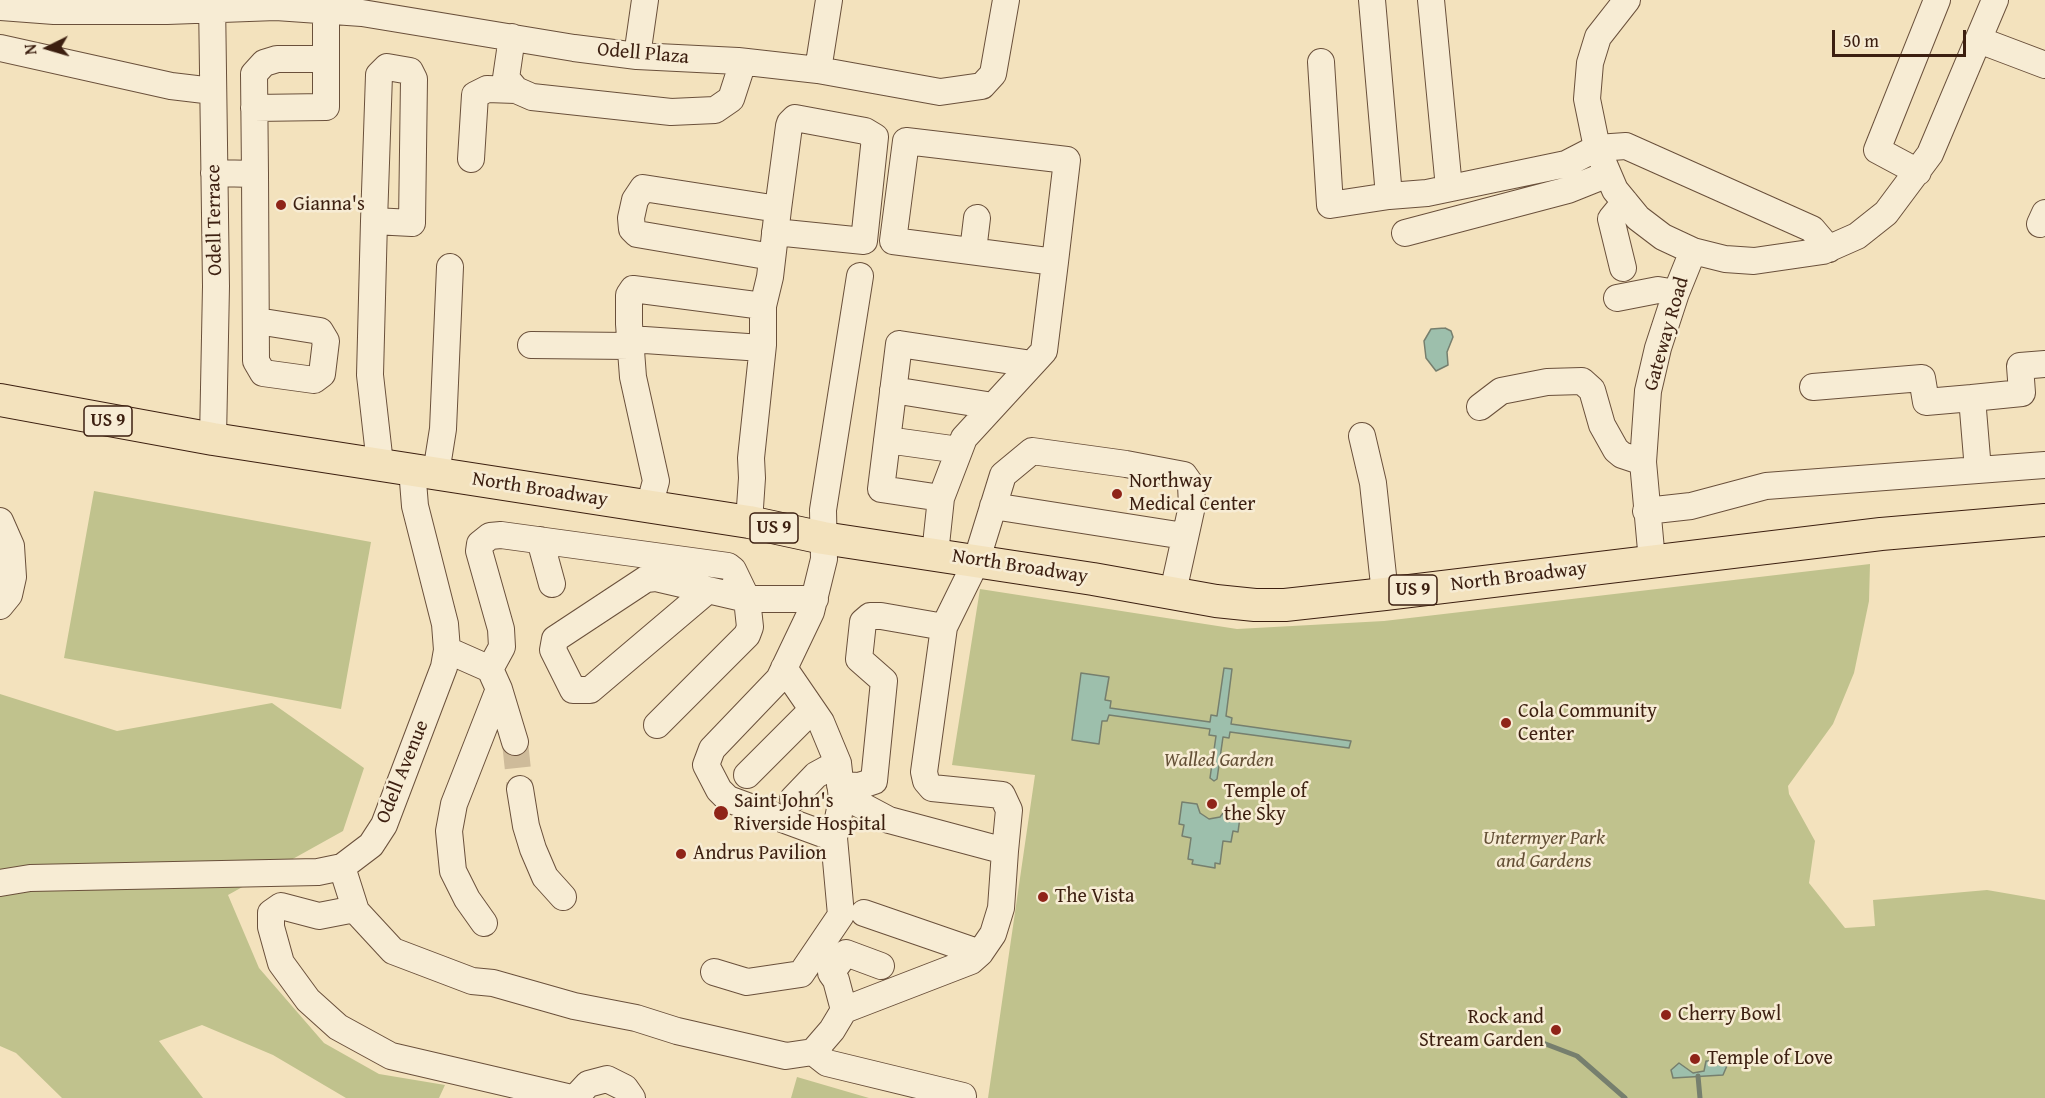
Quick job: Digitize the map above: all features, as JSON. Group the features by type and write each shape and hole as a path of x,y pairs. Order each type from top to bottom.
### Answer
{"main road":[{"name":"North Broadway","path":"1,407 749,522 823,538 1173,592 1216,601 1254,605 1385,594 1881,534 2045,520"}],"street":[{"path":"637,56 645,0"},
{"path":"818,70 829,0"},
{"name":"Odell Plaza","path":"0,7 54,11 276,4 373,15 637,56 743,62 818,70 940,92 982,86 993,74 1006,0"},
{"path":"1372,0 1389,196"},
{"path":"1431,0 1449,188"},
{"path":"1627,0 1598,37 1590,63 1587,99 1597,148 1615,190 1638,218 1663,237 1693,251 1725,259 1754,261 1791,257 1829,249 1857,236 1886,213 1930,154 1995,0"},
{"path":"1918,172 1877,150 1937,0"},
{"name":"Odell Terrace","path":"212,5 213,440"},
{"path":"254,108 326,107 326,10"},
{"path":"512,37 506,78 516,90"},
{"path":"1979,40 2045,65"},
{"path":"0,48 171,86 213,91"},
{"path":"257,321 254,74 264,63 277,58 326,59"},
{"path":"471,159 475,95 487,89 516,90 532,97 671,112 716,110 731,99 743,62"},
{"path":"1321,62 1330,205 1449,188 1566,164 1597,148 1626,146 1812,229 1829,249"},
{"path":"374,221 412,223 414,79 410,71 387,67 379,75 374,221 370,375 380,464"},
{"path":"749,522 751,458 762,348 763,306 775,233 789,126 795,118 865,131 875,136 864,241 775,233 637,234 632,229 635,200 644,188 775,233"},
{"path":"935,554 941,498 964,438 1044,351 1055,262 1067,160 906,141 893,241 1055,262"},
{"path":"214,173 255,174"},
{"path":"1405,233 1568,190 1608,174"},
{"path":"1623,268 1611,219 1624,202"},
{"path":"973,251 978,218"},
{"name":"Gateway Road","path":"1652,561 1643,462 1648,391 1658,348 1693,251"},
{"name":"Odell Avenue","path":"0,883 30,878 303,873 342,867 371,845 384,825 444,667 447,650 445,624 415,506 424,471 443,429 450,267"},
{"path":"834,838 728,799 719,790 706,765 712,749 778,678 814,599 824,559 823,510 860,276"},
{"path":"649,507 656,481 635,387 630,342 629,295 633,289 763,306"},
{"path":"1617,298 1658,290 1676,293"},
{"path":"531,345 630,342 762,348"},
{"path":"941,498 881,489 899,344 1032,364"},
{"path":"1813,387 1922,378 1926,402 1972,398 2022,393 2020,366 2045,364"},
{"path":"1480,407 1501,391 1548,382 1581,381 1592,390 1602,425 1616,450 1622,455 1643,462"},
{"path":"893,390 993,406"},
{"path":"1972,398 1978,470"},
{"path":"1362,436 1373,483 1385,594"},
{"path":"887,440 959,450"},
{"path":"342,867 355,909 393,951 472,981 493,983 574,1006 626,1016 677,1031 786,1056 813,1052 832,1030 844,1010 971,961 980,953 993,934 1001,909 1010,810 1002,795 932,788 926,781 924,772 944,627 976,562 1003,475 1032,451 1167,470 1184,475 1191,485 1192,506 1173,592"},
{"path":"1646,511 1691,506 1766,486 2045,465"},
{"path":"993,506 1184,537"},
{"path":"0,521 11,546 13,577 9,595 0,606"},
{"path":"484,923 467,899 453,871 448,831 454,804 495,679 502,647 501,629 479,550 480,544 490,536 501,535 728,566 734,570 747,599 750,627 747,635 657,725"},
{"path":"540,540 552,584"},
{"path":"708,590 590,690 573,690 553,650 555,639 646,579 656,578 708,590 747,599 814,599"},
{"path":"793,799 816,775 859,786 874,781 884,681 859,659 863,622 870,616 881,616 944,627"},
{"path":"447,650 495,679 515,742"},
{"path":"714,972 747,981 801,974 810,965 841,915 834,838 840,781 821,722 784,668"},
{"path":"747,775 812,710"},
{"path":"840,781 888,820 1005,851"},
{"path":"520,789 526,826 533,849 545,877 563,897"},
{"path":"355,909 319,916 281,906 271,913 271,927 281,963 308,1000 339,1027 392,1056 571,1098"},
{"path":"864,913 980,953"},
{"path":"844,1010 836,980 831,973 846,953 881,966"},
{"path":"813,1052 827,1063 963,1096"},
{"path":"576,1098 588,1084 607,1079 625,1088 632,1098"}],"green space":[{"path":"94,491 371,542 341,709 64,658"},
{"name":"Untermyer Park and Gardens","path":"1870,564 1869,601 1854,673 1833,724 1788,786 1789,794 1815,841 1809,883 1845,928 1875,926 1873,900 1987,890 2045,900 2045,1098 988,1098 1035,775 952,765 980,589 1237,629 1384,621"},
{"path":"0,694 117,731 272,703 364,768 343,831 228,895 259,968 324,1043 379,1074 445,1085 439,1098 346,1098 273,1055 202,1025 159,1041 203,1098 62,1098 16,1053 0,1046"},
{"path":"797,1077 869,1098 791,1098"}],"shaded area":[{"path":"1445,328 1451,331 1453,337 1447,352 1448,365 1436,371 1426,358 1424,341 1431,329"},
{"path":"1224,668 1232,669 1226,716 1232,718 1231,724 1351,741 1349,748 1230,732 1229,738 1223,737 1217,779 1214,781 1210,778 1216,736 1209,735 1210,729 1109,715 1107,721 1102,721 1099,744 1072,740 1081,673 1109,677 1105,700 1111,701 1110,708 1210,722 1211,715 1217,716"},
{"path":"1182,802 1197,804 1200,813 1209,819 1220,817 1227,808 1241,810 1238,832 1233,831 1231,842 1223,841 1220,864 1215,863 1215,868 1192,864 1193,860 1188,859 1191,838 1182,836 1184,825 1179,824"},
{"path":"1706,1061 1729,1061 1723,1075 1673,1078 1671,1070 1679,1063 1693,1073 1704,1071"}],"waterway":[{"path":"1543,1043 1577,1056 1625,1098"},
{"path":"1698,1076 1700,1098"}],"tunnel":[{"path":"515,742 520,789"}],"place":[{"name":"Gianna's","path":"281,205"},
{"name":"Northway Medical Center","path":"1117,494"},
{"name":"Cola Community Center","path":"1506,723"},
{"name":"Temple of the Sky","path":"1212,804"},
{"name":"Saint John's Riverside Hospital","path":"721,813"},
{"name":"Andrus Pavilion","path":"681,854"},
{"name":"The Vista","path":"1043,897"},
{"name":"Cherry Bowl","path":"1666,1015"},
{"name":"Rock and Stream Garden","path":"1556,1030"},
{"name":"Temple of Love","path":"1695,1059"}],"park label":[{"name":"Walled Garden","path":"1219,761"}]}
